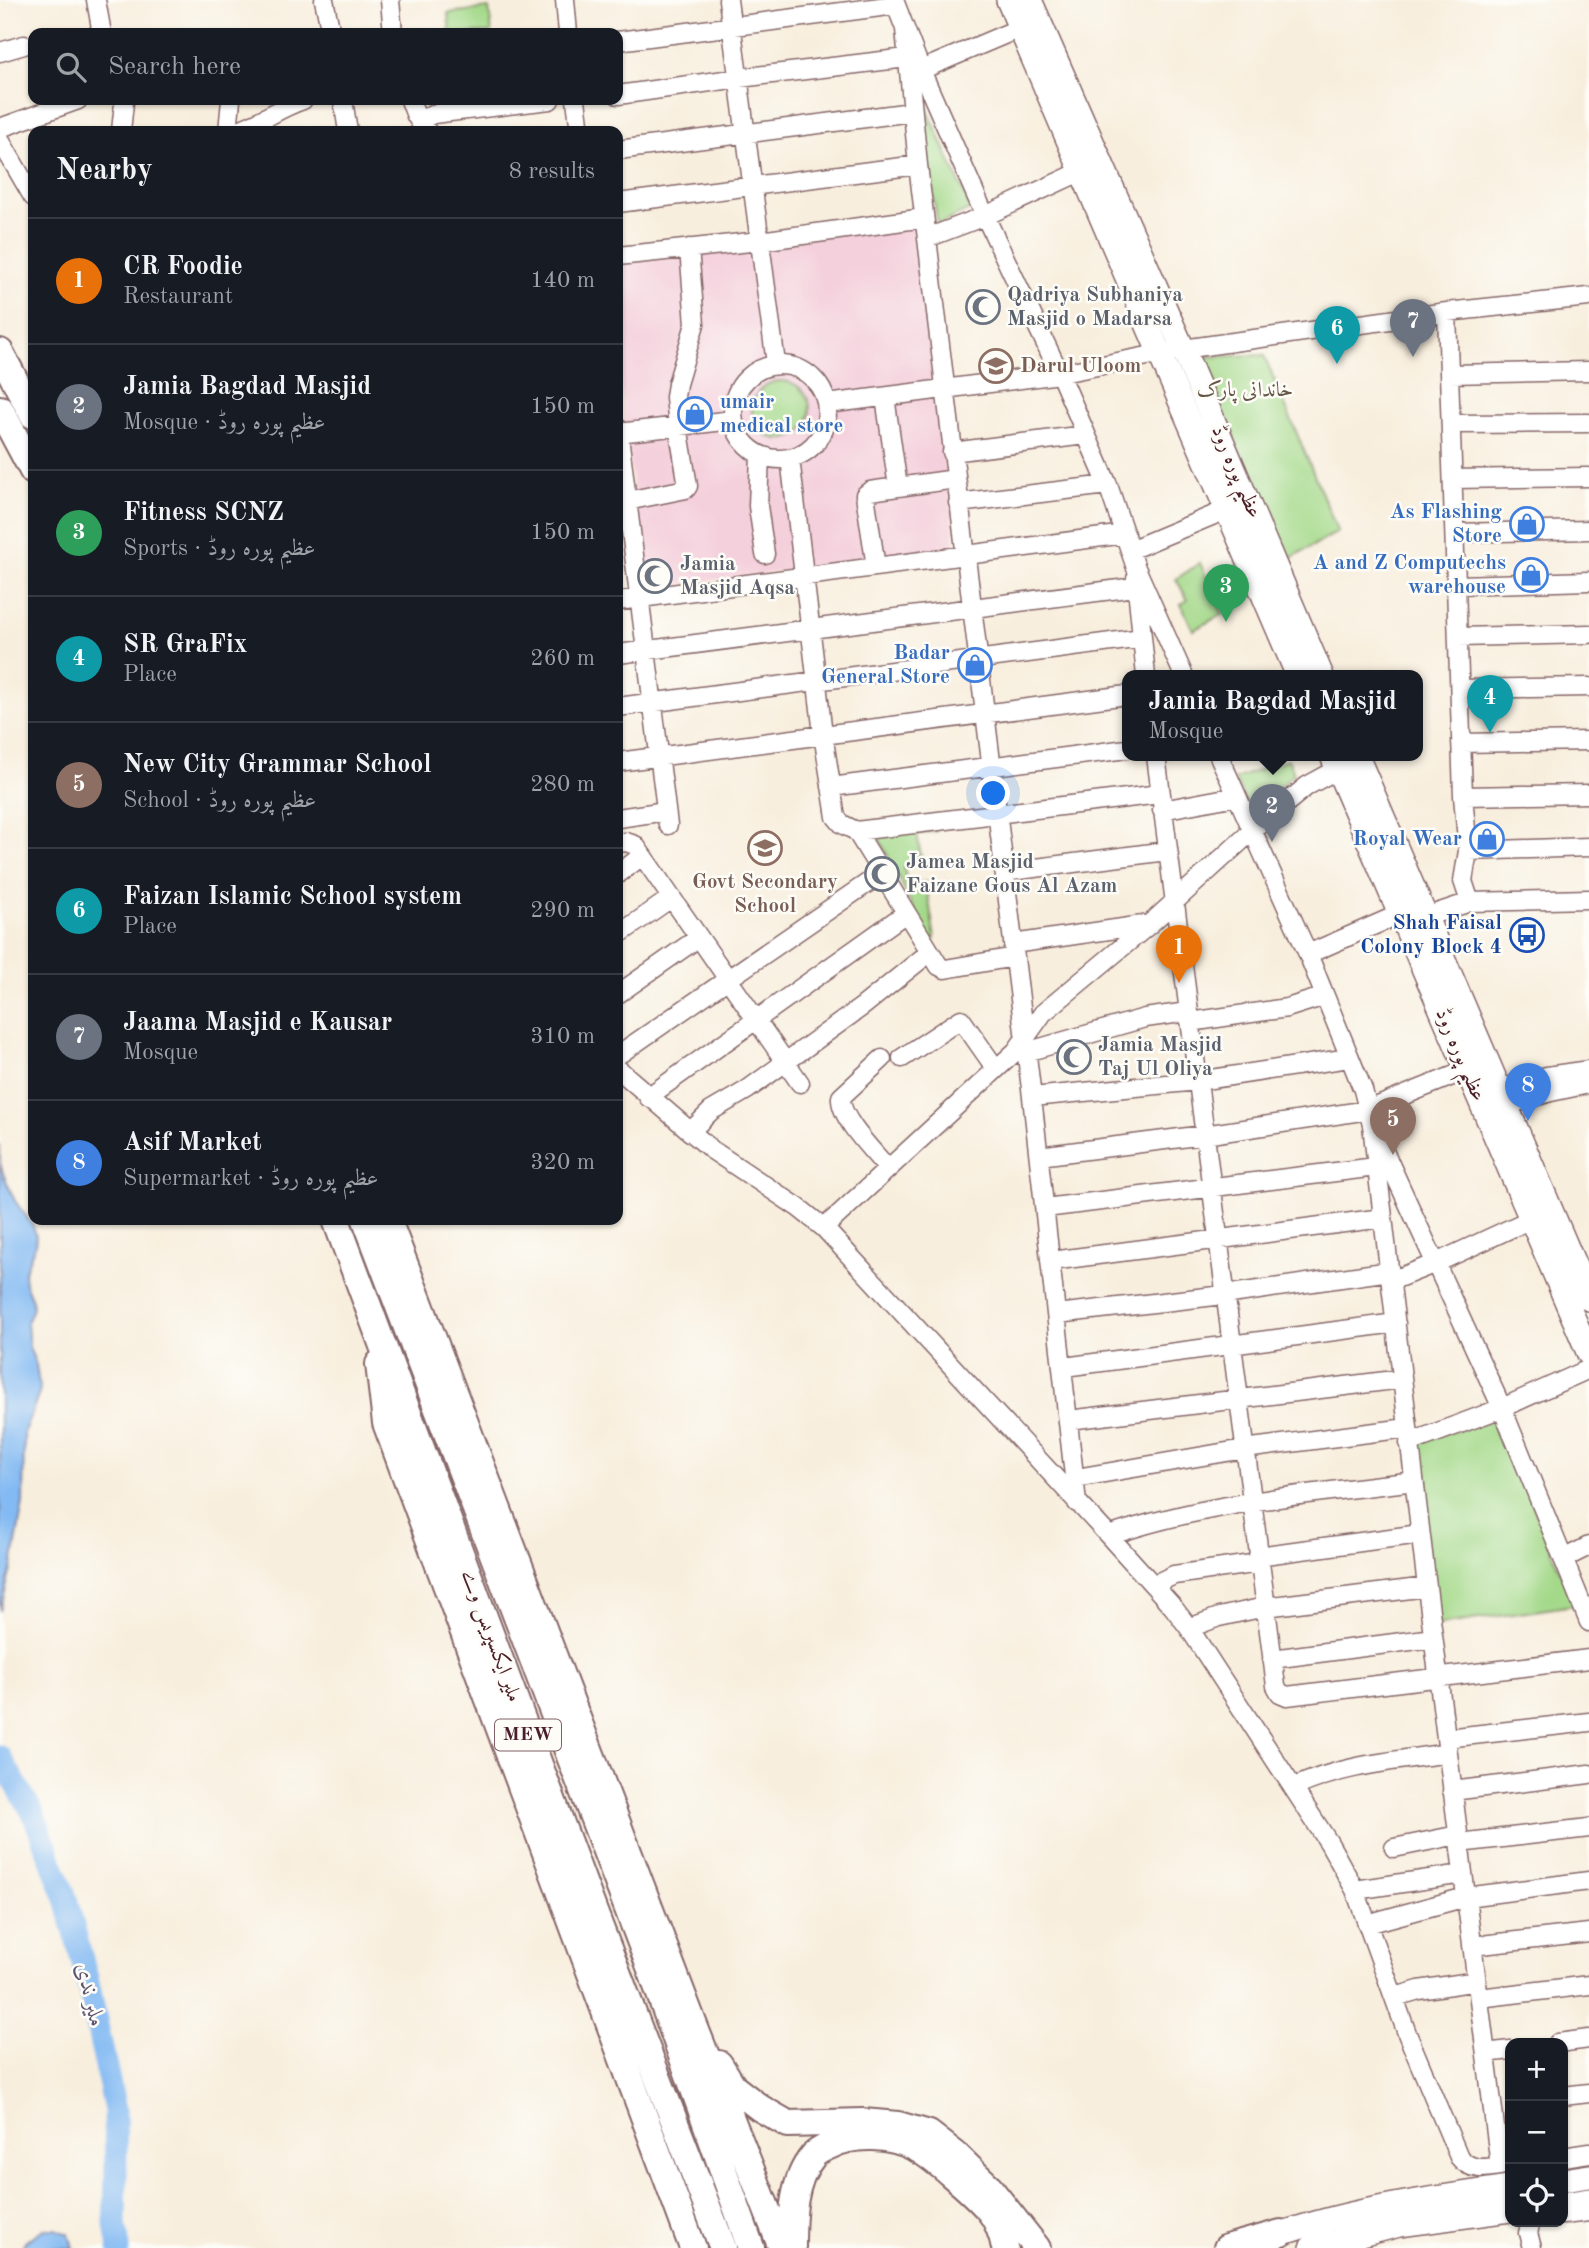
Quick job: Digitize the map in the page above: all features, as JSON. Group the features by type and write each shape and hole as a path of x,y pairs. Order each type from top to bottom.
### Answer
{"highway":[{"path":"0,352 28,405"},
{"path":"0,409 28,462"},
{"name":"ملیر ایکسپریس وے","path":"338,1225 594,1912 723,2248"},
{"name":"ملیر ایکسپریس وے","path":"368,1225 652,1972 751,2248"},
{"path":"388,1225 695,2028 782,2248"},
{"path":"374,1322 386,1423 693,2248"},
{"path":"695,2028 734,2088 760,2108 788,2124 863,2122 898,2125 929,2134 987,2185 1037,2248"},
{"path":"792,2248 792,2211 800,2177 814,2154 841,2140 867,2137 894,2140 915,2148 951,2176 990,2210 1004,2237 1005,2248"},
{"path":"1227,2248 1281,2233"}],"main road":[{"name":"عظیم پورہ روڈ","path":"1008,0 1295,670"},
{"name":"عظیم پورہ روڈ","path":"1030,0 1319,670"},
{"name":"عظیم پورہ روڈ","path":"1342,761 1400,914 1589,1298"},
{"name":"عظیم پورہ روڈ","path":"1343,761 1425,917 1477,1066"},
{"name":"عظیم پورہ روڈ","path":"1492,1100 1531,1219 1589,1354"},
{"path":"1568,2179 1589,2176"},
{"path":"1242,2248 1281,2233 1397,2214 1505,2188"},
{"path":"1568,2202 1589,2200"},
{"path":"1311,2248 1397,2214 1505,2210"}],"street":[{"path":"96,0 101,28"},
{"path":"324,0 330,28"},
{"path":"390,0 393,28"},
{"path":"565,0 568,28"},
{"path":"729,0 776,364"},
{"path":"623,40 895,2 914,64 1060,374 1108,485 1130,550 1181,670"},
{"path":"623,94 739,78 914,64 1020,28"},
{"path":"0,52 23,45"},
{"path":"914,64 912,112 924,218 1026,1046 1064,1367 1077,1503"},
{"path":"0,128 64,105"},
{"path":"122,126 124,105"},
{"path":"228,126 231,105"},
{"path":"249,126 288,105"},
{"path":"344,105 347,126"},
{"path":"412,105 423,126 433,114 508,105"},
{"path":"579,105 580,126"},
{"path":"623,149 912,112"},
{"path":"0,140 28,188"},
{"path":"623,202 918,165"},
{"path":"927,238 985,216 1082,171"},
{"path":"623,255 924,218"},
{"path":"623,818 667,818 640,597 625,546 624,496 686,489 688,486 675,405 677,384 695,324 689,248"},
{"path":"827,404 1060,374 1183,349 1447,312 1589,297"},
{"path":"1447,312 1463,796 1468,851 1463,881 1469,902"},
{"path":"776,364 803,370 822,390 827,404 827,419 818,438 803,453 790,458 774,459 760,455 742,440 733,419 733,404 738,389 748,376 776,364"},
{"path":"1450,374 1589,370"},
{"path":"885,397 898,487"},
{"path":"623,431 733,419"},
{"path":"1452,425 1589,423"},
{"path":"953,452 1086,435"},
{"path":"760,455 758,506 765,554"},
{"path":"790,458 823,734 836,817 842,824 856,831 939,966 945,969 1014,950 1150,924"},
{"path":"1453,479 1589,477"},
{"path":"876,567 865,495 870,491 956,479"},
{"path":"958,503 1108,485"},
{"path":"623,600 964,555 1130,550 1226,509"},
{"path":"1455,533 1589,530"},
{"path":"1130,550 1145,670"},
{"path":"1457,585 1589,581"},
{"path":"623,653 1135,587"},
{"path":"1458,637 1589,634"},
{"path":"623,706 1142,638"},
{"path":"1460,690 1589,687"},
{"path":"623,761 1122,696"},
{"path":"1461,743 1589,741"},
{"path":"831,787 1122,750"},
{"path":"1157,761 1276,1686 1280,1693 1287,1696 1589,1659"},
{"path":"623,1074 712,1150 799,1208 824,1228 1109,1536 1189,1629 1329,1843 1355,1890 1408,2036 1459,2157 1465,2166 1472,2169 1505,2165 1501,2104 1486,2053 1458,1839 1370,1118 1363,1090 1308,954 1221,761"},
{"path":"1026,1046 1043,1013 1173,904 1252,831 1341,761"},
{"path":"1463,796 1589,794"},
{"path":"856,831 996,814 1237,796"},
{"path":"623,842 635,845 800,1083"},
{"path":"1468,851 1589,847"},
{"path":"1004,872 1167,851"},
{"path":"623,870 642,856"},
{"path":"623,1051 882,873"},
{"path":"623,931 671,898"},
{"path":"1425,917 1469,902 1589,900"},
{"path":"648,1097 906,913"},
{"path":"1308,954 1400,914"},
{"path":"623,990 698,938"},
{"path":"690,1132 711,1111 747,1090 786,1062 930,953"},
{"path":"824,1228 996,1069 1026,1046 1145,1018 1189,1017 1287,1007 1325,996"},
{"path":"902,1058 961,1019 996,1069"},
{"path":"1032,1097 1198,1081 1349,1058"},
{"path":"883,1059 841,1097 841,1102 846,1116 888,1169"},
{"path":"1039,1156 1370,1118 1477,1066"},
{"path":"1492,1100 1547,1076 1589,1070"},
{"path":"1492,1100 1589,1084"},
{"path":"1370,1118 1502,1408 1589,1622"},
{"path":"1045,1209 1376,1167"},
{"path":"1051,1261 1383,1218"},
{"path":"1057,1314 1391,1276 1436,1263 1531,1219"},
{"path":"1064,1367 1396,1323"},
{"path":"1076,1478 1244,1449 1408,1436 1502,1408 1589,1368"},
{"path":"1069,1420 1402,1379"},
{"path":"1109,1536 1155,1522 1251,1503 1413,1480"},
{"path":"1153,1585 1174,1575 1420,1534"},
{"path":"1563,1559 1589,1546"},
{"path":"1189,1629 1219,1616 1265,1607 1427,1587"},
{"path":"1272,1659 1433,1639"},
{"path":"1293,1788 1317,1777 1447,1746 1589,1722"},
{"path":"1452,1791 1589,1774"},
{"path":"1394,1848 1458,1839 1589,1828"},
{"path":"1355,1890 1463,1874"},
{"path":"1367,1924 1466,1897 1589,1881"},
{"path":"1472,1946 1589,1933"},
{"path":"1395,1997 1419,1990 1589,1985"},
{"path":"1568,2042 1589,2039"},
{"path":"1486,2053 1505,2051"},
{"path":"1568,2095 1589,2093"},
{"path":"1568,2156 1589,2153"},
{"path":"1568,2214 1589,2212"},
{"path":"1530,2227 1528,2233 1532,2248"}],"shaded area":[{"path":"919,223 956,549 645,589 623,406 623,263"}],"green space":[{"path":"489,8 491,28 450,28 448,13"},
{"path":"922,97 971,209 938,225 917,101"},
{"name":"خاندانی پارک","path":"1264,355 1338,532 1287,560 1197,357"},
{"path":"775,381 787,381 797,385 806,394 810,416 802,431 787,439 775,439 765,435 756,426 752,416 752,404 756,394 765,385"},
{"path":"1200,563 1223,614 1193,630 1181,604 1188,600 1176,579"},
{"path":"1283,761 1289,761 1294,773 1251,814 1235,779"},
{"path":"935,824 937,831 917,834 922,864 904,867 907,885 926,882 935,939 929,940 876,832"},
{"path":"1497,1419 1574,1605 1438,1625 1413,1442"}],"water":[{"path":"0,1163 15,1201 28,1219 28,1225 33,1226 36,1236 24,1273 33,1308 27,1323 29,1347 36,1365 40,1391 24,1432 23,1503 12,1566 0,1611"},
{"path":"44,2229 56,2229 69,2234 73,2248 21,2248 26,2241"}],"waterway":[{"name":"ملیر ندی","path":"0,1757 33,1813 66,1899 88,1982 115,2110 115,2224 119,2248"}],"place":[{"name":"Qadriya Subhaniya Masjid o Madarsa","path":"983,307"},
{"name":"Jaama Masjid e Kausar","path":"1413,357"},
{"name":"Faizan Islamic School system","path":"1337,364"},
{"name":"Darul Uloom","path":"996,366"},
{"name":"umair medical store","path":"695,414"},
{"name":"As Flashing Store","path":"1527,524"},
{"name":"A and Z Computechs warehouse","path":"1531,575"},
{"name":"Jamia Masjid Aqsa","path":"655,576"},
{"name":"Fitness SCNZ","path":"1226,622"},
{"name":"Badar General Store","path":"975,665"},
{"name":"SR GraFix","path":"1490,733"},
{"name":"Royal Wear","path":"1487,839"},
{"name":"Jamia Bagdad Masjid","path":"1272,842"},
{"name":"Govt Secondary School","path":"765,848"},
{"name":"Jamea Masjid Faizane Gous Al Azam","path":"882,874"},
{"name":"Shah Faisal Colony Block 4","path":"1527,935"},
{"name":"CR Foodie","path":"1179,983"},
{"name":"Jamia Masjid Taj Ul Oliya","path":"1074,1057"},
{"name":"Asif Market","path":"1528,1121"},
{"name":"New City Grammar School","path":"1393,1155"}]}
